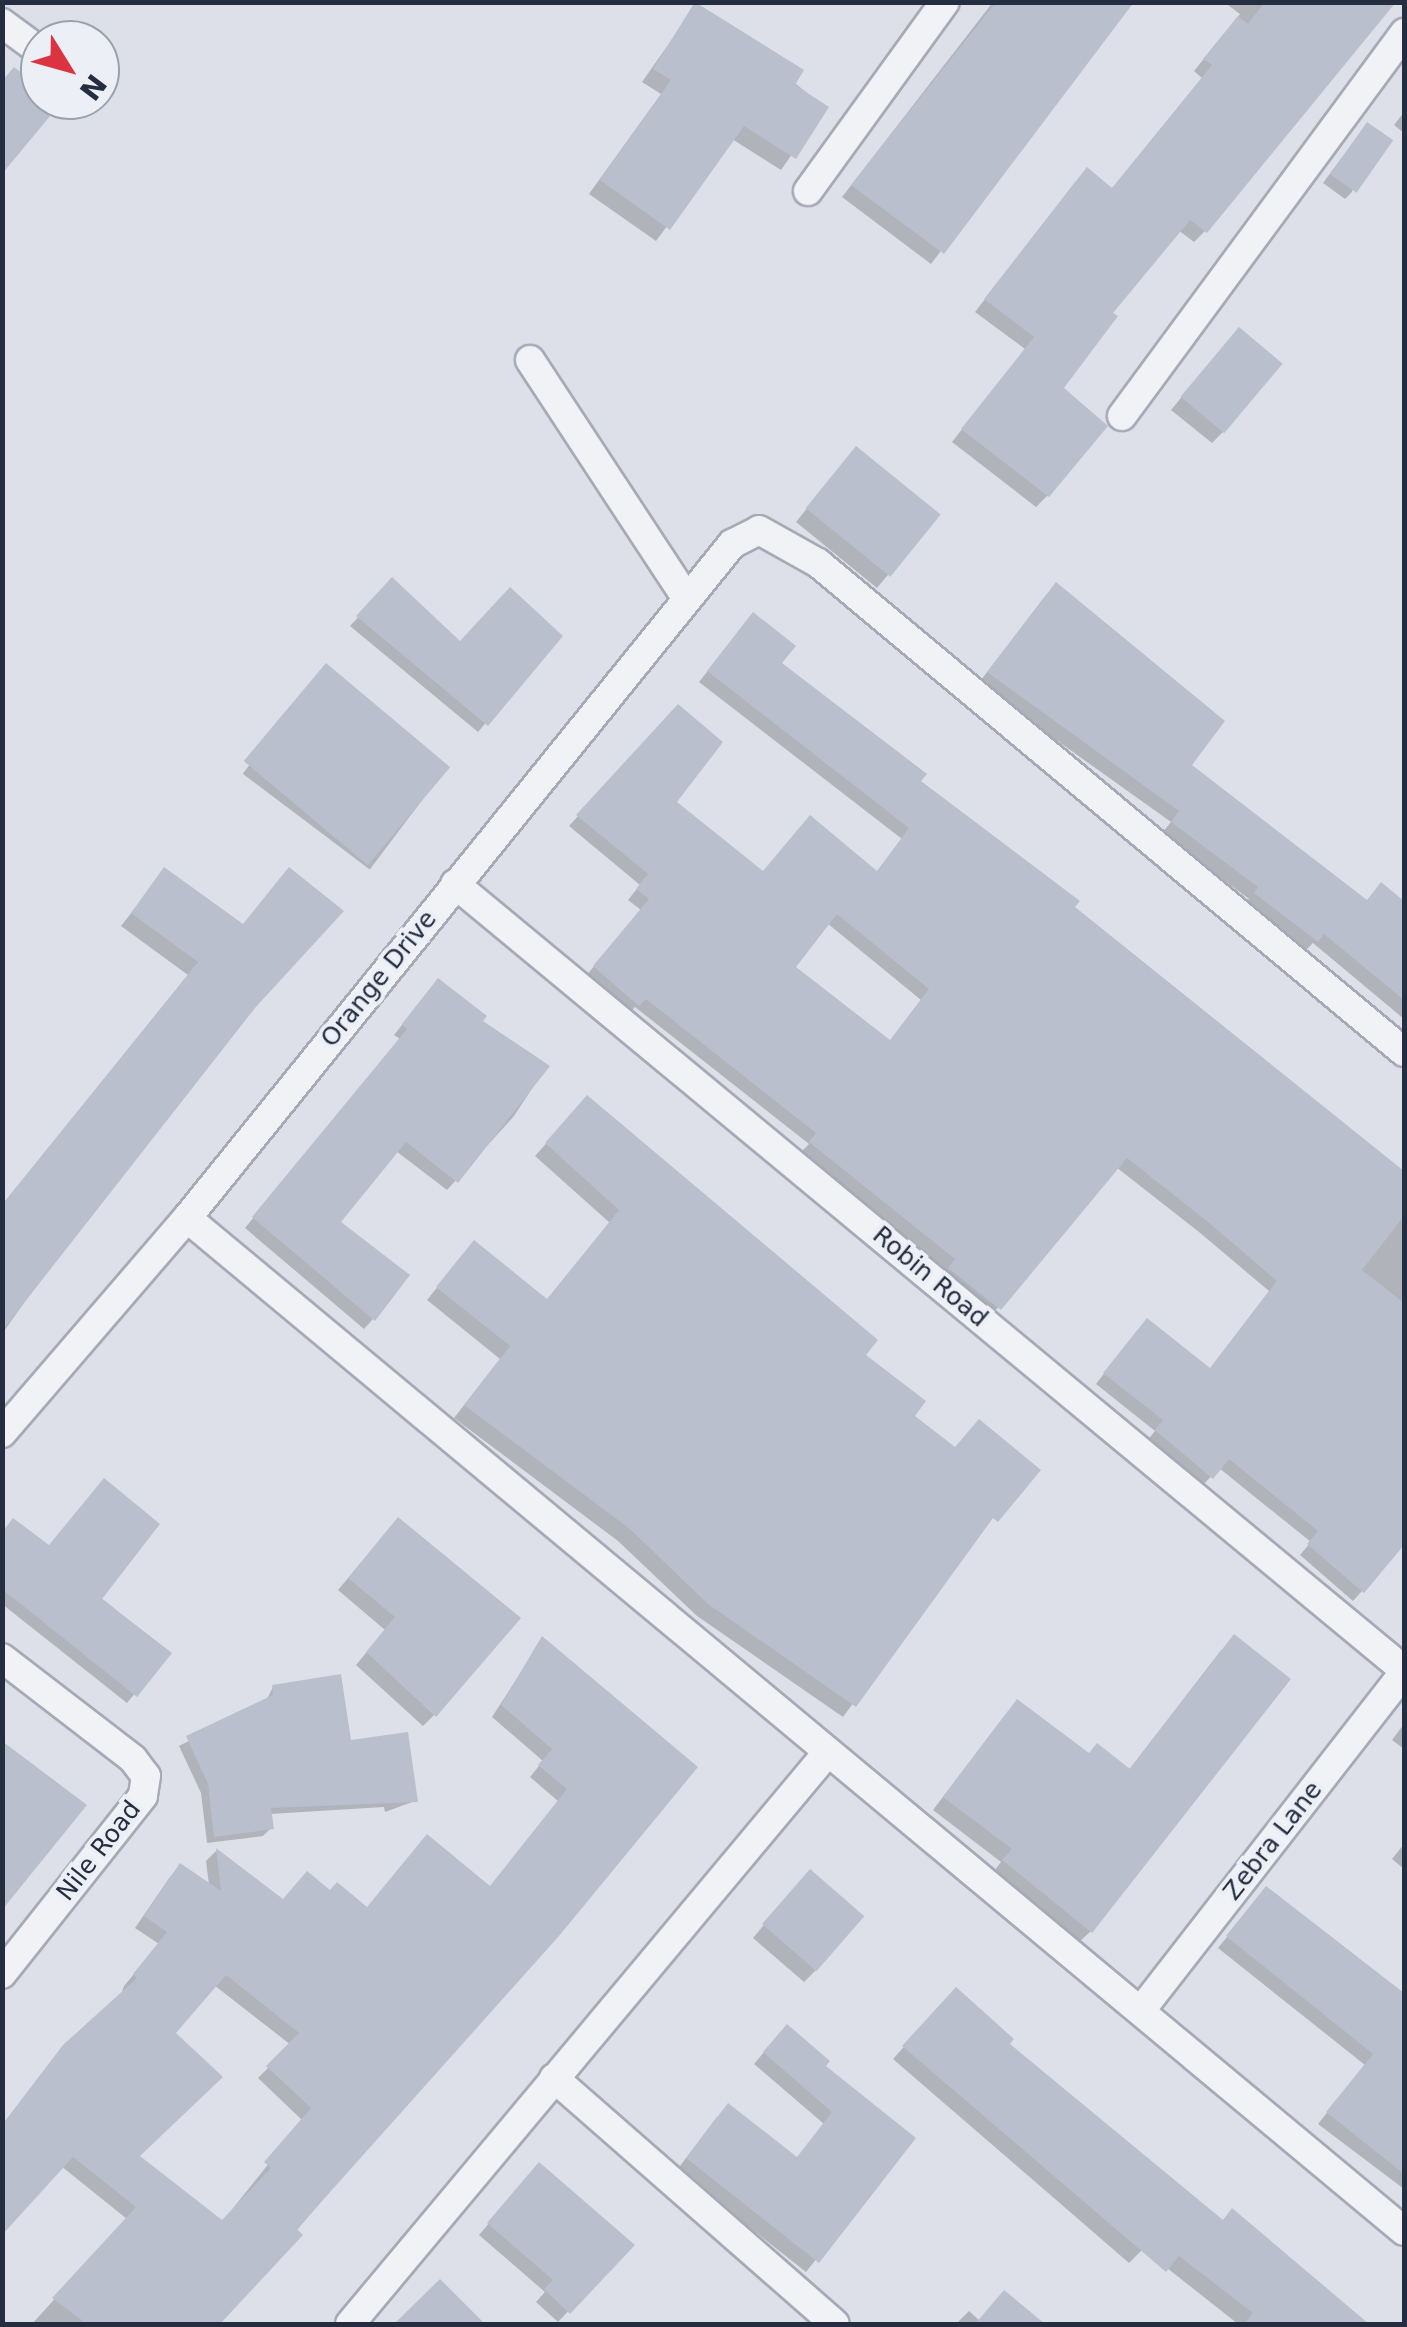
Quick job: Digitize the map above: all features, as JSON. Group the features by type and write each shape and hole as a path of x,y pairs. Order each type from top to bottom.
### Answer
{"street":[{"path":"808,191 946,2"},
{"path":"1122,416 1404,32"},
{"path":"530,360 687,599"},
{"name":"Orange Drive","path":"2,1434 187,1218 732,544 759,530 818,562 1404,1052"},
{"name":"Robin Road","path":"455,884 1404,1671"},
{"path":"187,1218 1142,2009 1404,2231"},
{"name":"Nile Road","path":"2,1658 134,1759 146,1776 143,1796 2,1974"},
{"name":"Zebra Lane","path":"1142,2009 1404,1671"},
{"path":"350,2324 828,1752"},
{"path":"554,2078 835,2324"}],"building":[{"path":"695,2 804,70 795,85 829,107 796,159 744,126 670,230 600,180 671,80 653,69"},
{"path":"996,2 1134,2 944,254 851,185"},
{"path":"1265,2 1396,2 1207,233 1190,220 1113,313 1118,316 1064,388 1108,426 1049,497 961,429 1034,337 984,299 1087,167 1112,188 1212,65 1203,59 1238,16 1248,24"},
{"path":"14,67 20,72 20,120 47,120 2,174 2,81"},
{"path":"1367,122 1393,140 1357,193 1330,174"},
{"path":"1239,327 1283,364 1224,433 1181,397"},
{"path":"856,446 941,515 890,577 806,508"},
{"path":"392,577 460,641 510,587 563,636 488,726 356,616"},
{"path":"1056,582 1225,721 1192,765 1367,900 1381,882 1404,901 1404,1000 1324,934 1318,942 1254,893 1258,887 1171,822 1179,811 987,672"},
{"path":"753,612 796,646 782,663 927,774 921,781 1080,901 1075,907 1404,1171 1404,1216 1362,1270 1404,1303 1404,1545 1364,1593 1307,1544 1318,1531 1229,1459 1213,1479 1155,1430 1163,1420 1103,1373 1147,1318 1210,1368 1277,1281 1208,1222 1127,1158 1001,1310 948,1268 955,1259 809,1142 816,1133 646,999 639,1006 593,966 649,899 636,889 648,874 576,815 678,704 723,742 677,802 763,871 810,815 877,871 909,828 707,671","holes":["837,914 929,989 890,1040 796,967"]},
{"path":"326,663 450,767 368,865 244,761"},
{"path":"164,867 243,924 289,867 344,911 255,1008 2,1331 2,1205 198,962 131,913"},
{"path":"438,978 487,1016 483,1021 550,1066 458,1183 406,1142 341,1222 410,1275 375,1321 252,1217 407,1029 402,1024"},
{"path":"587,1095 878,1340 866,1355 926,1401 915,1416 955,1447 979,1419 1041,1470 998,1522 993,1518 856,1707 708,1604 630,1529 464,1405 510,1346 436,1287 474,1240 547,1299 619,1210 545,1143"},
{"path":"104,1478 160,1524 102,1599 172,1653 137,1697 2,1589 2,1532 13,1518 49,1545"},
{"path":"398,1517 521,1618 436,1717 366,1652 395,1617 348,1578"},
{"path":"1234,1634 1291,1679 1092,1933 1002,1860 1012,1849 943,1797 1017,1699 1089,1753 1097,1743 1130,1769"},
{"path":"542,1636 698,1767 559,1936 297,2229 303,2235 220,2324 87,2324 52,2298 136,2207 73,2157 2,2235 2,2125 63,2045 137,1978 133,1974 167,1932 144,1916 180,1863 221,1891 216,1848 283,1899 307,1871 330,1890 337,1882 367,1907 427,1834 490,1886 567,1789 538,1765 552,1749 501,1705","holes":["226,1975 299,2033 266,2066 311,2108 264,2162 271,2168 222,2220 140,2156 223,2077 176,2033"]},
{"path":"341,1674 351,1740 408,1732 418,1802 271,1808 274,1829 214,1837 208,1784 186,1736 273,1695 272,1685"},
{"path":"2,1741 87,1805 2,1910"},
{"path":"810,1869 864,1916 816,1971 762,1924"},
{"path":"1266,1886 1404,1993 1404,2174 1326,2112 1373,2054 1226,1936"},
{"path":"956,1987 1014,2039 1010,2044 1223,2220 1232,2208 1369,2324 1244,2324 1253,2313 1179,2256 1166,2272 902,2046"},
{"path":"787,2024 830,2061 826,2066 916,2138 819,2263 686,2158 728,2103 797,2157 832,2112 763,2052"},
{"path":"539,2162 635,2245 570,2314 544,2289 553,2280 487,2223"},
{"path":"440,2279 485,2324 394,2324"},
{"path":"1004,2290 1045,2324 975,2324"}]}
